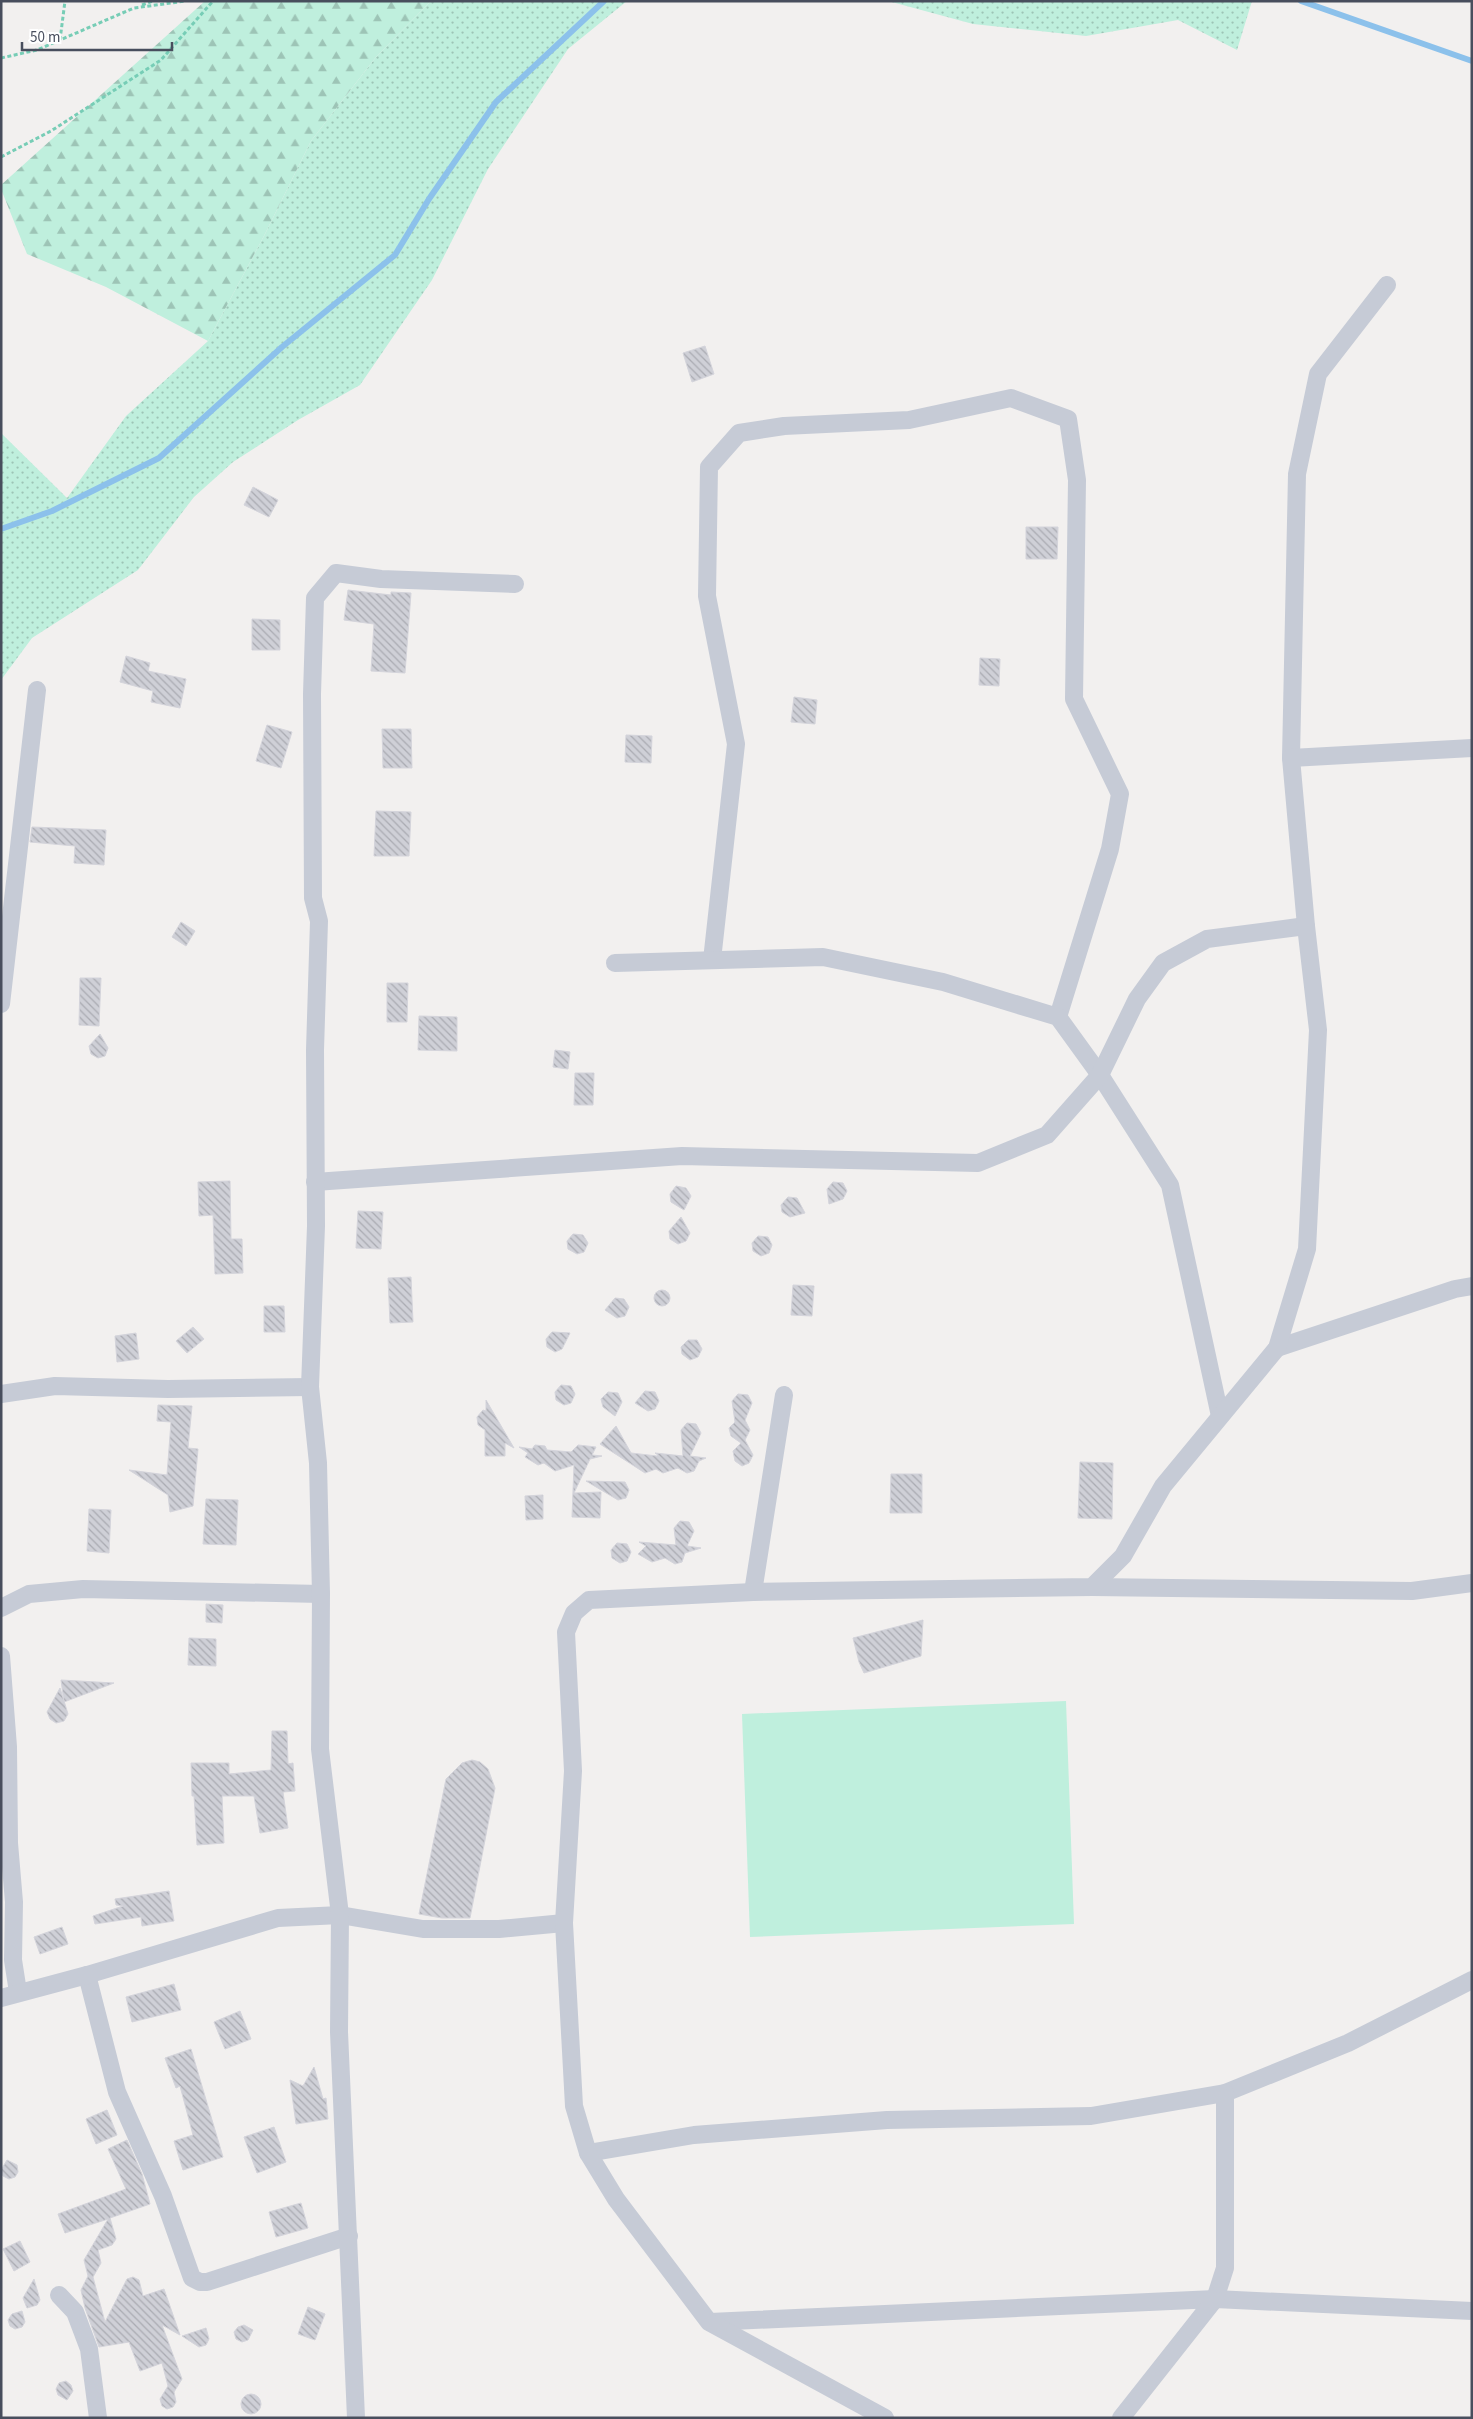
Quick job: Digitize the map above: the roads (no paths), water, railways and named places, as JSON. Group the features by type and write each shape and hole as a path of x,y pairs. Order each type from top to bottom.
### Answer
{"street":[{"path":"1092,1587 1123,1556 1163,1486 1277,1348 1307,1250 1318,1030 1306,926 1291,758 1297,474 1318,374 1387,285"},
{"path":"712,960 736,744 707,596 709,468 739,433 784,426 909,420 1011,398 1068,420 1077,480 1074,699 1120,794 1110,849 1058,1017"},
{"path":"356,2418 339,2032 340,1915 320,1749 321,1594 318,1463 310,1387 316,1226 315,1050 319,921 313,898 312,694 315,598 336,574 381,579 515,584"},
{"path":"1,1004 37,690"},
{"path":"1291,758 1472,748"},
{"path":"315,1182 682,1156 978,1163 1047,1135 1100,1076 1137,999 1162,963 1207,939 1306,926"},
{"path":"615,963 823,957 943,982 1058,1017 1100,1076 1170,1186 1220,1416"},
{"path":"1277,1348 1455,1289 1472,1286"},
{"path":"1,1394 55,1386 168,1389 310,1387"},
{"path":"753,1592 784,1395"},
{"path":"885,2418 709,2322 616,2199 588,2153 574,2106 564,1923 573,1771 566,1632 574,1613 589,1600 753,1592 1092,1587 1412,1591 1472,1583"},
{"path":"1,1608 29,1594 82,1589 321,1594"},
{"path":"1,1656 8,1747 9,1843 14,1902 13,1960 18,1992"},
{"path":"1,1998 87,1975 278,1918 340,1915 423,1929 499,1929 564,1923"},
{"path":"87,1975 117,2092 163,2196 192,2278 200,2282 207,2282 349,2236"},
{"path":"588,2153 694,2135 887,2120 1091,2116 1225,2094 1348,2043 1472,1980"},
{"path":"1121,2418 1215,2299 1225,2268 1225,2094"},
{"path":"59,2295 75,2312 89,2350 98,2418"},
{"path":"709,2322 1215,2299 1472,2311"}],"waterway":[{"path":"1,529 52,511 159,458 282,347 395,255 429,199 496,102 604,1"},
{"path":"1301,1 1472,61"}]}
